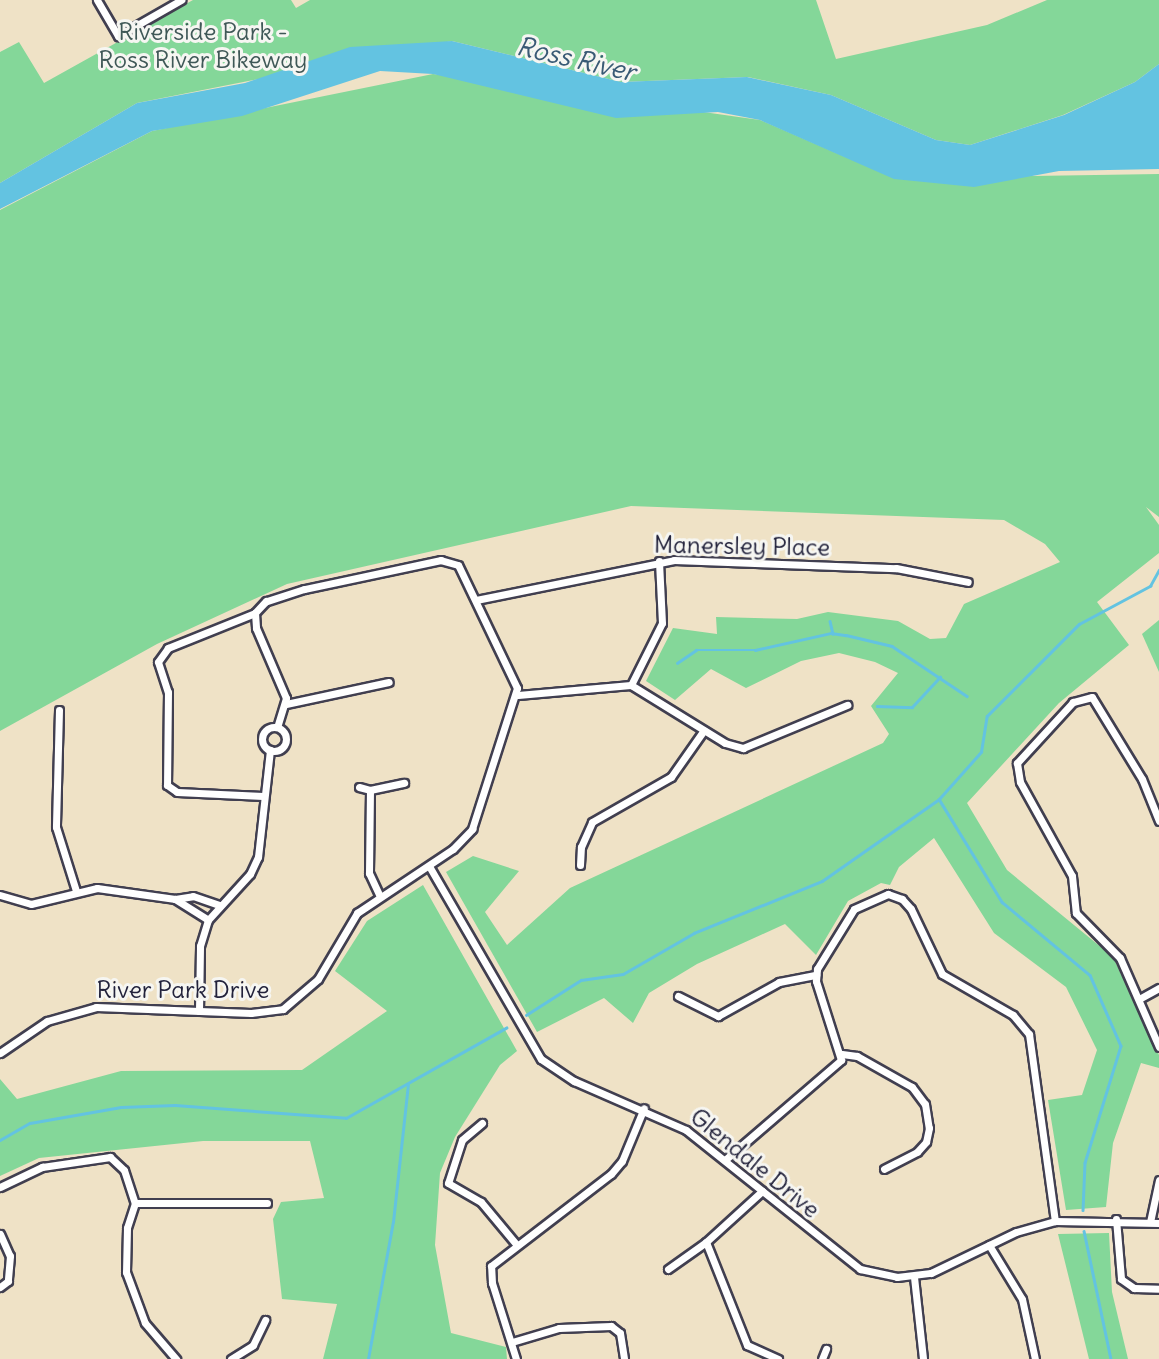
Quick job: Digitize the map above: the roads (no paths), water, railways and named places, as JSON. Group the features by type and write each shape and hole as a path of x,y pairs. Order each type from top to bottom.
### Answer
{"street":[{"path":"97,0 118,36 181,0"},
{"path":"264,796 177,792 167,785 168,692 158,662 168,648 255,612 266,601 288,593 441,560 458,565 517,695 631,685 704,730 743,748 847,705"},
{"path":"631,685 662,623 659,561"},
{"name":"Manersley Place","path":"476,600 659,561 896,568 968,582"},
{"path":"255,612 256,628 286,704 278,727 285,740 280,748 271,750"},
{"path":"286,704 389,682"},
{"name":"River Park Drive","path":"0,1053 35,1027 76,1011 118,1006 267,1012 297,1002 318,979 350,920 429,866 472,829 517,695"},
{"path":"1159,821 1142,779 1092,697 1073,702 1017,763 1020,782 1072,876 1076,913 1120,958 1159,1047"},
{"path":"59,710 56,827 76,891"},
{"path":"198,1011 200,946 208,920 250,874 258,857 271,750 262,737 268,729 278,727"},
{"path":"580,865 581,848 592,822 671,777 704,730"},
{"path":"359,787 370,790 404,783"},
{"path":"370,790 369,873 380,897"},
{"name":"Glendale Drive","path":"429,866 532,1049 561,1074 644,1108 686,1130 726,1159 845,1261 878,1276 914,1278 946,1269 989,1245 1055,1221 1116,1219 1159,1223"},
{"path":"0,895 31,904 97,888 174,899 193,896 219,905"},
{"path":"726,1159 833,1069 842,1054 816,975 854,909 881,894 907,903 943,974 1013,1015 1029,1034 1055,1221"},
{"path":"174,899 208,920"},
{"path":"678,996 718,1016 779,982 816,975"},
{"path":"1139,999 1159,988"},
{"path":"842,1054 857,1056 912,1087 925,1104 929,1128 926,1142 917,1152 884,1169"},
{"path":"516,1359 491,1274 497,1259 611,1174 622,1161 644,1108"},
{"path":"482,1124 462,1139 448,1183 481,1202 516,1244"},
{"path":"0,1187 42,1167 110,1157 124,1170 135,1203 127,1228 126,1272 145,1323 176,1359"},
{"path":"1150,1222 1159,1180"},
{"path":"668,1269 706,1242 762,1191"},
{"path":"135,1203 267,1203"},
{"path":"1116,1219 1121,1279 1134,1288 1159,1289"},
{"path":"0,1234 10,1256 8,1281 0,1287"},
{"path":"706,1242 747,1345 778,1359"},
{"path":"989,1245 1022,1299 1035,1359"},
{"path":"914,1278 923,1359"},
{"path":"231,1359 253,1345 265,1320"},
{"path":"512,1342 559,1328 611,1326 620,1333 624,1359"},
{"path":"822,1359 827,1349"}],"water":[{"path":"452,41 621,82 747,77 831,95 936,140 970,145 1064,115 1135,82 1159,64 1159,169 1059,171 974,187 894,179 760,120 718,112 616,118 433,74 380,71 242,116 152,131 0,209 0,183 137,103 245,83 350,47"}],"waterway":[{"path":"526,1015 581,980 623,974 694,933 822,881 939,799 981,752 987,716 1079,624 1150,586 1159,570"},
{"path":"830,621 833,634"},
{"path":"677,663 696,650 755,650 831,633 892,646 967,696"},
{"path":"877,706 912,707 940,677"},
{"path":"939,799 1002,902 1090,975 1121,1046 1085,1163 1083,1210"},
{"path":"0,1140 30,1123 121,1107 175,1105 346,1118 506,1028"},
{"path":"368,1359 393,1222 408,1085"},
{"path":"1084,1231 1111,1359"}],"park label":[{"name":"Riverside Park - Ross River Bikeway","path":"203,46"}],"water label":[{"name":"Ross River","path":"576,59"}]}
